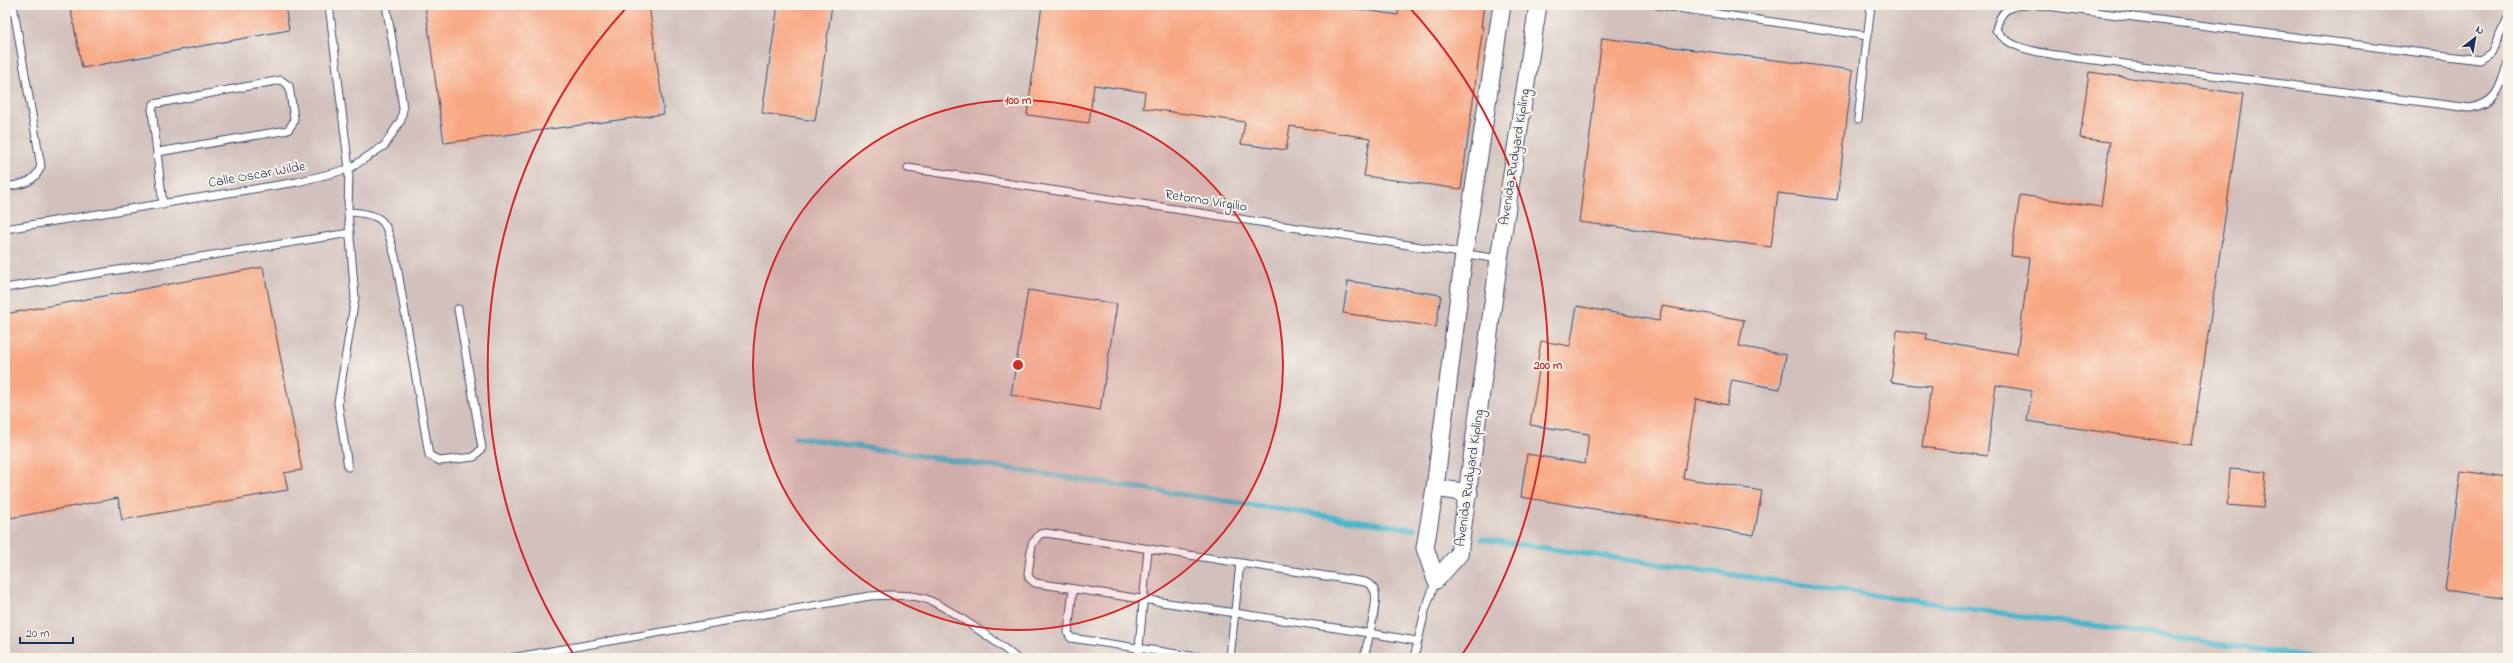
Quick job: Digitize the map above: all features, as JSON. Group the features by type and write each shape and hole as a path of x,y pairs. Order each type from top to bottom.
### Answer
{"street":[{"path":"1436,580 1425,548 1435,488 1464,254 1502,5"},
{"name":"Avenida Rudyard Kipling","path":"1436,580 1459,554 1469,493 1499,259 1538,5"},
{"path":"1435,488 1469,493"}],"lane":[{"path":"5,187 28,184 38,174 41,166 13,5"},
{"path":"329,5 349,169 348,212 354,298 338,403 348,467"},
{"name":"Calle Oscar Wilde","path":"5,229 296,182 349,169 385,145 401,120 403,109 400,86 386,5"},
{"path":"1657,5 1868,36"},
{"path":"1858,119 1871,5"},
{"path":"2027,5 2016,5 2004,10 1998,18 1996,30 2002,38 2013,45 2055,55 2470,108 2486,104 2492,99 2499,90 2508,62"},
{"path":"2038,5 2480,60 2491,53 2508,18"},
{"path":"158,152 288,130 293,123 294,118 289,86 281,80 157,102 152,109 158,152 162,204"},
{"name":"Retorno Virgilio","path":"908,168 1499,259"},
{"path":"348,212 371,213 378,217 387,229 396,260 429,455 440,461 474,457 482,448 458,309"},
{"path":"5,288 350,233"},
{"path":"1364,658 1369,633 1376,594 1370,584 1046,533 1040,534 1032,544 1028,578 1035,584 1236,613 1369,633 1417,641"},
{"path":"1138,658 1148,549"},
{"path":"1230,658 1236,613 1240,563"},
{"path":"1414,658 1417,641 1436,580"},
{"path":"1073,589 1068,633 1071,638 1204,658"},
{"path":"511,658 870,596 890,595 923,598 939,605 1016,658"},
{"path":"557,650 559,658"}],"shaded area":[{"path":"5,5 2508,5 2508,658 5,658"}],"building":[{"path":"70,5 285,5 289,30 82,68"},
{"path":"425,5 649,5 664,114 444,143"},
{"path":"778,5 832,5 815,121 762,113"},
{"path":"1042,5 1329,5 1398,15 1399,5 1484,5 1481,27 1483,27 1461,189 1364,176 1370,138 1290,126 1286,150 1241,144 1245,122 1143,108 1145,92 1094,85 1089,123 1027,115"},
{"path":"1602,38 1853,70 1837,200 1778,193 1771,247 1579,222"},
{"path":"2089,72 2243,94 2192,445 2027,421 2032,391 1996,385 1987,456 1922,447 1931,387 1891,382 1897,330 1927,334 1926,339 2017,354 2030,258 2011,256 2020,195 2101,207 2110,142 2080,138"},
{"path":"263,267 302,470 284,473 288,490 122,520 118,498 5,519 5,314"},
{"path":"1348,281 1441,295 1436,327 1343,313"},
{"path":"1028,290 1117,304 1100,410 1011,395"},
{"path":"1577,306 1659,321 1662,306 1744,320 1739,346 1786,355 1780,389 1732,380 1727,405 1696,399 1683,478 1762,491 1754,535 1521,497 1527,454 1585,464 1589,434 1530,425 1539,371 1536,371 1541,341 1570,346"},
{"path":"2230,469 2266,472 2263,508 2227,505"},
{"path":"2461,471 2508,477 2508,599 2445,590"}],"waterway":[{"path":"795,437 1414,529"},
{"path":"1482,539 2316,658"}]}
